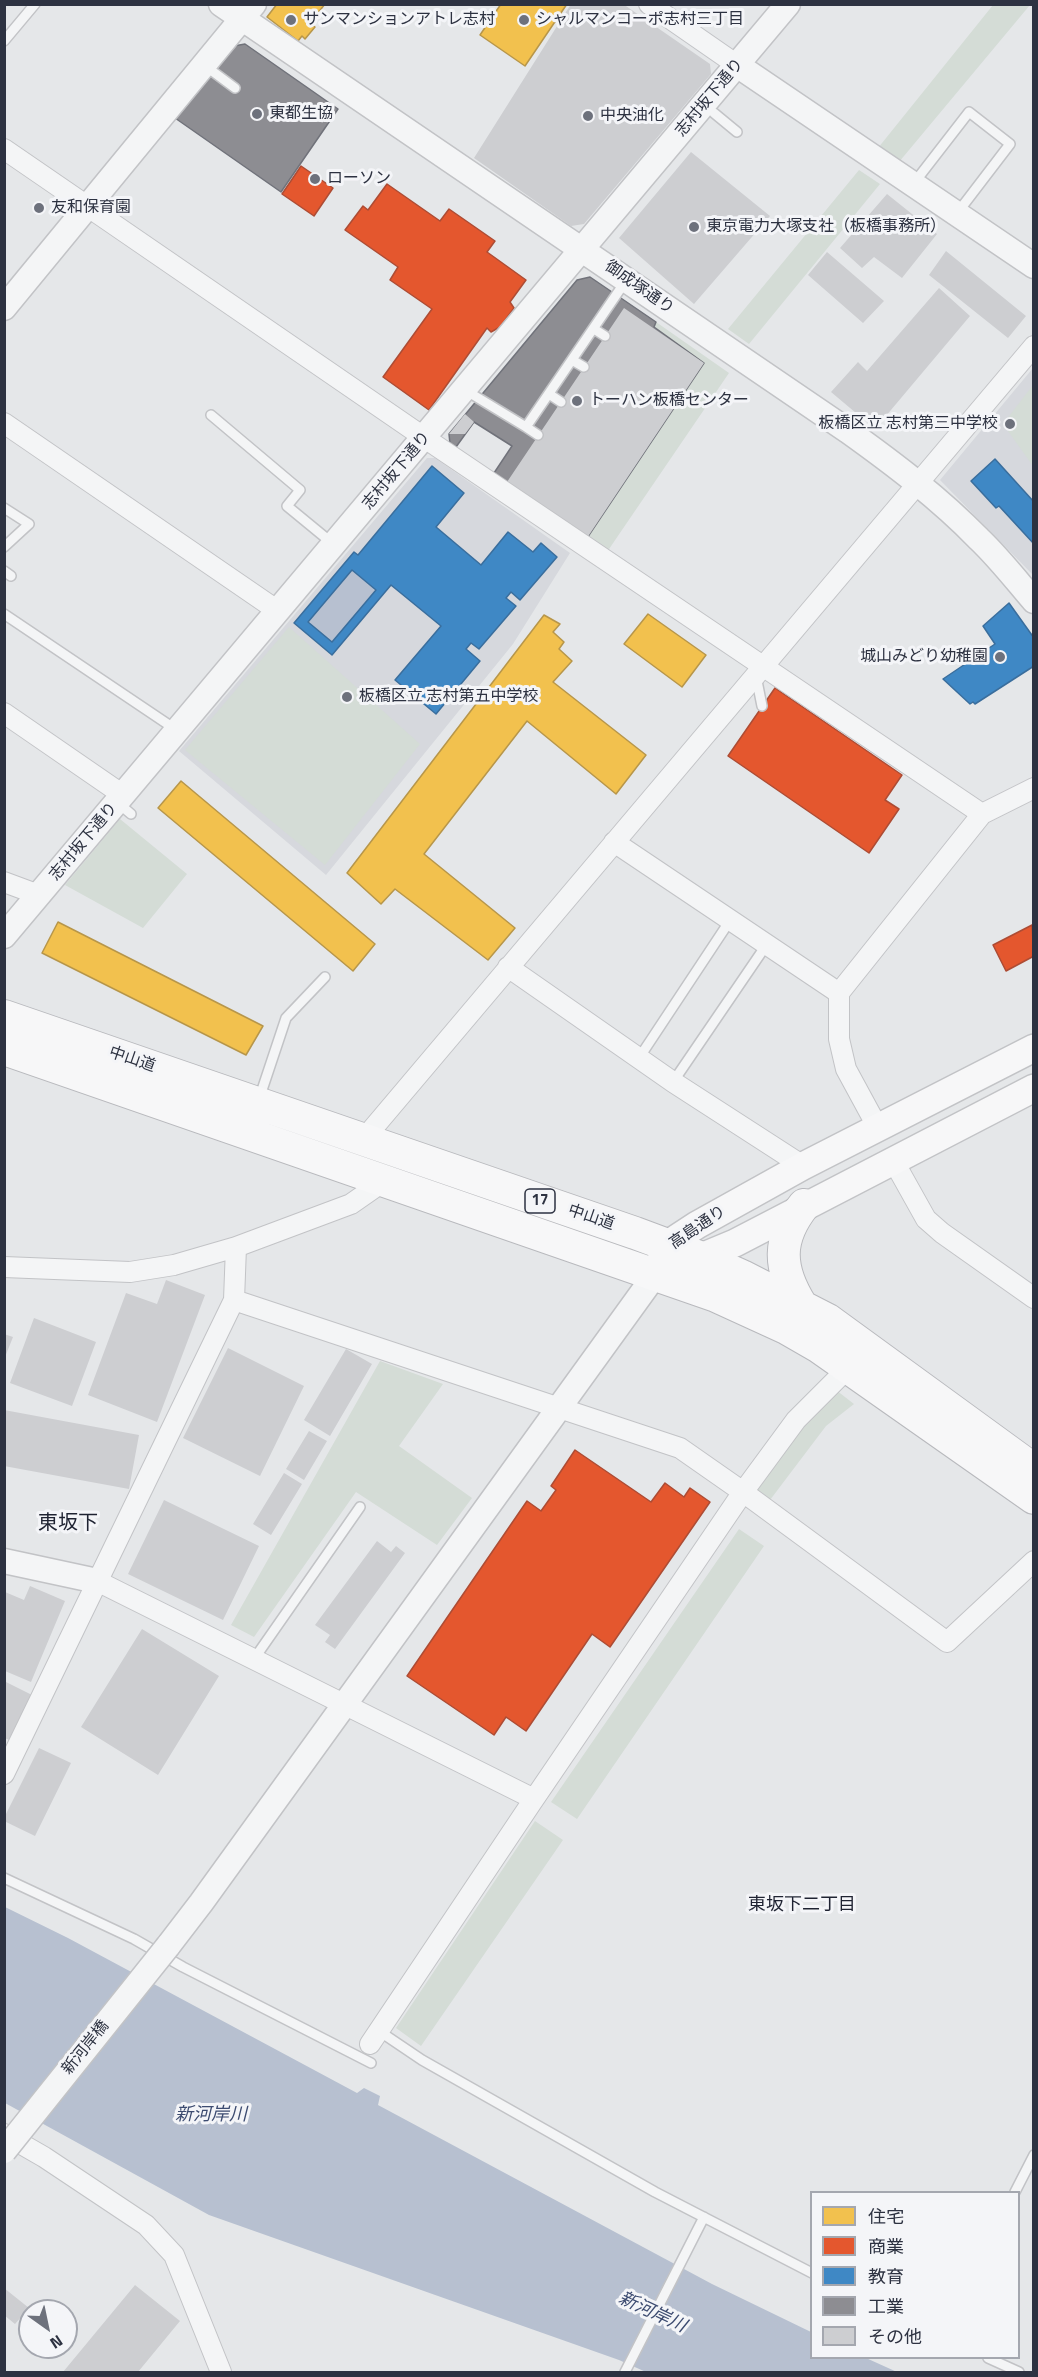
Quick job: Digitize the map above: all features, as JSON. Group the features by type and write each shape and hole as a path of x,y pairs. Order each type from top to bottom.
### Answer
{"highway":[{"name":"中山道","path":"4,1016 668,1244 702,1258 801,1305 866,1346 1034,1470"},
{"name":"中山道","path":"4,1049 716,1296 751,1311 819,1347 1034,1498"},
{"path":"801,1305 788,1280 783,1257 789,1228 804,1205"}],"main road":[{"name":"高島通り","path":"655,1275 668,1244 697,1225 803,1166 1034,1048"},
{"name":"高島通り","path":"655,1275 702,1258 1034,1088"}],"street":[{"name":"御成塚通り","path":"221,4 248,12 522,202 583,250 848,431 918,483 979,539 1034,601"},
{"name":"志村坂下通り","path":"4,936 124,804 177,731 788,4"},
{"path":"649,5 1034,266"},
{"path":"4,308 248,12"},
{"path":"4,149 425,438 468,461 759,671 981,814"},
{"path":"363,1140 1034,346"},
{"path":"4,423 278,611"},
{"path":"4,713 124,804"},
{"path":"878,1128 846,1069 838,1039 839,993 981,814 1034,788"},
{"path":"614,842 839,993"},
{"path":"4,882 39,895"},
{"path":"508,967 673,1082 803,1166"},
{"path":"892,1160 926,1219 942,1233 1034,1298"},
{"path":"4,1267 130,1272 174,1266 236,1247 351,1204 384,1181"},
{"path":"4,1774 234,1300 236,1247"},
{"name":"新河岸橋","path":"4,2151 168,1946 655,1275"},
{"path":"234,1300 680,1448 948,1642 1034,1561"},
{"path":"370,2049 534,1799 743,1492 796,1420 849,1367"},
{"path":"4,1561 97,1581 534,1799"},
{"path":"4,2134 44,2157 146,2225 174,2255 221,2373"}],"lane":[{"path":"4,41 34,4"},
{"path":"204,65 235,88"},
{"path":"913,184 969,112 1010,144 956,214"},
{"path":"714,113 737,132"},
{"path":"526,427 627,280"},
{"path":"594,329 605,336"},
{"path":"572,360 584,367"},
{"path":"465,390 538,435"},
{"path":"549,394 561,402"},
{"path":"211,415 300,490 287,506 334,545"},
{"path":"4,508 29,524 4,547"},
{"path":"4,614 177,731"},
{"path":"759,671 762,706"},
{"path":"639,1058 730,919"},
{"path":"673,1082 767,944"},
{"path":"257,1103 286,1018 325,977"},
{"path":"254,1659 360,1507"},
{"path":"4,1878 134,1939 183,1967 370,2049 422,2060 655,2192 810,2271"},
{"path":"1016,2191 1034,2155"},
{"path":"625,2373 704,2217"},
{"path":"990,2359 1019,2373"}],"shaded area":[{"path":"993,5 1030,5 899,162 878,148"},
{"path":"859,170 880,184 749,344 728,329"},
{"path":"656,322 729,373 607,552 587,538 703,363 654,327"},
{"name":"板橋区立 志村第三中学校","path":"1033,368 1033,575 940,480"},
{"path":"1033,385 1033,466 1003,424"},
{"name":"板橋区立 志村第五中学校","path":"427,458 435,458 570,553 513,644 326,875 179,751"},
{"path":"289,627 420,744 325,865 185,750"},
{"path":"120,819 187,874 143,928 65,885"},
{"path":"380,1361 443,1384 399,1446 472,1498 437,1545 356,1492 254,1637 231,1625"},
{"path":"836,1390 854,1404 826,1426 770,1500 753,1488 801,1423"},
{"path":"739,1529 764,1546 577,1819 551,1802"},
{"path":"535,1821 563,1840 421,2046 396,2028"}],"water":[{"path":"352,570 376,590 332,642 308,622"},
{"name":"新河岸川","path":"5,1907 68,1938 357,2093 364,2088 380,2096 378,2105 712,2284 810,2332 810,2359 868,2359 897,2372 646,2372 619,2360 209,2215 5,2103"}],"building: 住宅":[{"name":"サンマンションアトレ志村","path":"277,4 325,4 310,23 315,27 305,39 302,36 298,41 267,17"},
{"name":"シャルマンコーポ志村三丁目","path":"501,4 567,4 525,66 480,35"},
{"path":"648,614 706,655 682,687 624,644"},
{"path":"544,615 560,624 553,632 564,642 559,649 572,661 553,682 646,755 616,794 527,721 424,854 515,928 488,960 395,889 381,904 347,873"},
{"path":"181,781 375,944 353,971 158,808"},
{"path":"58,922 263,1026 246,1055 42,953"}],"building: 商業":[{"path":"301,166 333,188 314,216 282,194"},
{"path":"387,184 440,221 449,209 495,241 487,252 526,280 510,302 514,308 500,327 491,332 487,328 429,410 383,377 432,309 390,280 398,267 345,230 363,206 368,210"},
{"path":"775,688 902,775 885,800 899,809 869,853 728,756"},
{"path":"1032,925 1034,956 1006,971 993,945"},
{"path":"575,1450 651,1502 665,1483 684,1497 690,1488 710,1502 610,1647 592,1634 526,1731 506,1717 494,1735 407,1676 527,1501 541,1511 556,1490 551,1486"}],"building: 教育":[{"path":"995,459 1034,502 1034,544 999,506 996,508 971,481"},
{"path":"432,466 464,493 436,527 481,565 508,532 533,552 541,543 557,557 520,600 511,592 506,598 516,606 479,649 471,643 466,649 480,661 436,714 395,680 441,626 391,585 332,655 294,623 354,552 358,555","holes":["352,570 376,590 332,642 308,622"]},
{"path":"1009,603 1034,638 1034,666 975,704 973,702 970,704 943,679 995,644 983,626"}],"building: 工業":[{"name":"東都生協","path":"245,44 338,109 281,192 175,118 234,46"},
{"name":"トーハン板橋センター","path":"590,277 656,322 654,327 704,363 587,538 494,473 512,446 474,422 456,447 450,444 449,434 577,280"}],"building: その他":[{"name":"中央油化","path":"571,4 623,4 710,64 711,74 584,224 571,226 474,158"},
{"name":"東京電力大塚支社（板橋事務所）","path":"691,152 770,216 694,304 619,238"},
{"path":"887,194 937,234 902,278 874,257 862,268 840,248"},
{"path":"946,251 1026,316 1008,338 929,275"},
{"path":"827,252 884,301 863,323 808,275"},
{"path":"939,288 970,316 875,429 831,392 858,362 867,371"},
{"name":"トーハン板橋センター","path":"624,308 704,363 587,538 507,482"},
{"path":"465,414 474,422 465,434 449,434"},
{"path":"166,1280 205,1295 157,1422 88,1395 126,1293 157,1304"},
{"path":"34,1318 96,1342 72,1406 10,1383"},
{"path":"4,1334 13,1337 5,1357 4,1357"},
{"path":"228,1348 304,1386 260,1476 183,1438"},
{"path":"346,1349 372,1364 330,1436 304,1420"},
{"path":"4,1410 139,1435 129,1489 4,1466"},
{"path":"309,1431 327,1441 304,1480 286,1469"},
{"path":"284,1473 302,1484 271,1535 253,1524"},
{"path":"164,1500 259,1546 223,1620 128,1574"},
{"path":"377,1541 391,1552 396,1546 405,1553 335,1649 325,1642 330,1635 315,1625"},
{"path":"30,1586 65,1601 31,1682 5,1671 5,1592 24,1600"},
{"path":"142,1629 219,1676 158,1775 81,1727"},
{"path":"4,1681 32,1695 10,1740 4,1738"},
{"path":"39,1748 71,1763 35,1836 4,1821 4,1818"},
{"path":"135,2285 180,2321 138,2372 63,2372 74,2359 78,2359 78,2354"},
{"path":"4,2288 18,2299 18,2321 15,2324 4,2315"}],"place":[{"name":"サンマンションアトレ志村","path":"291,20"},
{"name":"シャルマンコーポ志村三丁目","path":"524,20"},
{"name":"東都生協","path":"257,114"},
{"name":"中央油化","path":"588,116"},
{"name":"ローソン","path":"315,179"},
{"name":"友和保育園","path":"39,208"},
{"name":"東京電力大塚支社（板橋事務所）","path":"694,227"},
{"name":"トーハン板橋センター","path":"577,401"},
{"name":"板橋区立 志村第三中学校","path":"1010,424"},
{"name":"城山みどり幼稚園","path":"1000,657"},
{"name":"板橋区立 志村第五中学校","path":"347,697"}],"district":[{"name":"東坂下","path":"68,1524"},
{"name":"東坂下二丁目","path":"802,1906"}]}
